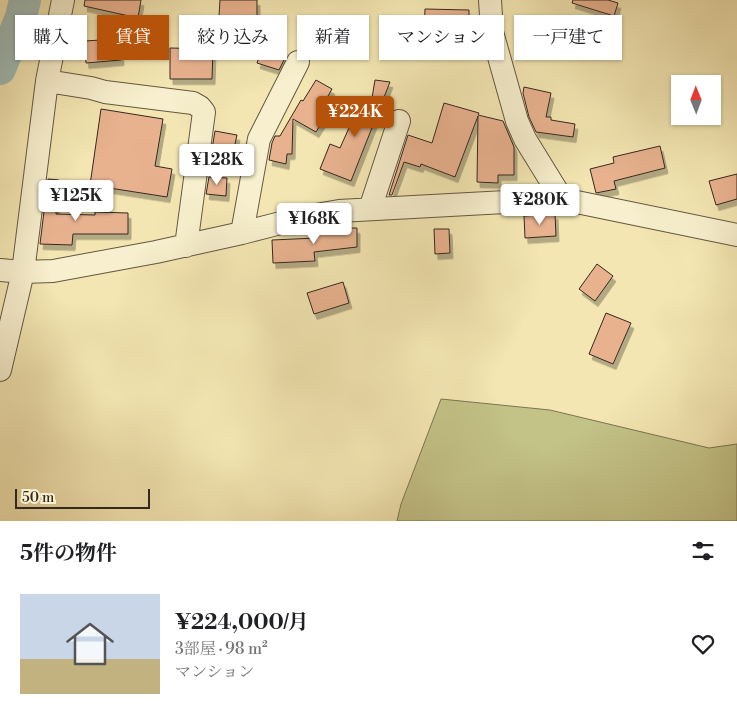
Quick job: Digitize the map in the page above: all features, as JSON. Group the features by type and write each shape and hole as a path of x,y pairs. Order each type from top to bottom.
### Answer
{"street":[{"path":"0,370 13,271 63,0"},
{"path":"490,0 492,32 517,121 562,199"},
{"path":"242,233 259,139 298,62"},
{"path":"48,81 105,92 193,103 200,106 204,112 186,246"},
{"path":"370,209 399,121"},
{"path":"13,271 53,271 186,246 304,217 339,211 562,199 737,235"}],"shaded area":[{"path":"441,399 550,410 709,448 737,444 737,521 397,521 401,504"}],"building":[{"path":"85,0 141,0 138,15 124,15 84,6"},
{"path":"220,0 257,0 257,15 219,15"},
{"path":"573,0 608,0 618,3 614,15 611,15 572,3"},
{"path":"425,9 469,10 469,15 425,15"},
{"path":"97,40 97,60 121,60 86,63 87,41"},
{"path":"170,48 179,48 179,60 213,60 212,79 170,79"},
{"path":"258,60 284,60 279,70 257,63"},
{"path":"316,80 332,89 320,110 327,114 316,132 293,119 292,154 287,154 286,164 269,160 275,136 280,136 301,100 303,101"},
{"path":"375,80 390,82 351,181 320,169 330,144 340,148 357,110 369,116"},
{"path":"524,87 551,93 546,117 551,117 551,120 575,124 573,137 536,132 529,117 523,93"},
{"path":"444,103 479,113 478,115 503,121 514,147 514,175 498,175 498,183 477,182 478,116 455,177 421,164 420,167 404,162 392,195 389,195 408,135 432,143"},
{"path":"101,109 163,119 155,166 172,169 167,197 90,185"},
{"path":"215,131 237,135 233,153 212,149"},
{"path":"660,146 665,168 614,181 616,189 596,193 590,169 614,163 613,157"},
{"path":"737,174 737,199 716,205 709,181"},
{"path":"209,177 227,178 226,196 206,194"},
{"path":"48,179 59,180 56,214 95,215 95,212 128,213 128,234 73,234 72,245 40,244"},
{"path":"555,214 556,236 525,238 524,216"},
{"path":"333,225 334,228 357,228 357,247 314,252 315,261 273,263 272,240 316,238 315,228"},
{"path":"434,229 449,229 450,253 435,254"},
{"path":"597,264 613,276 595,301 579,289"},
{"path":"343,282 349,303 314,314 307,293"},
{"path":"606,313 631,323 613,364 589,354"}],"waterway":[{"path":"0,69 21,17 25,0"}]}
